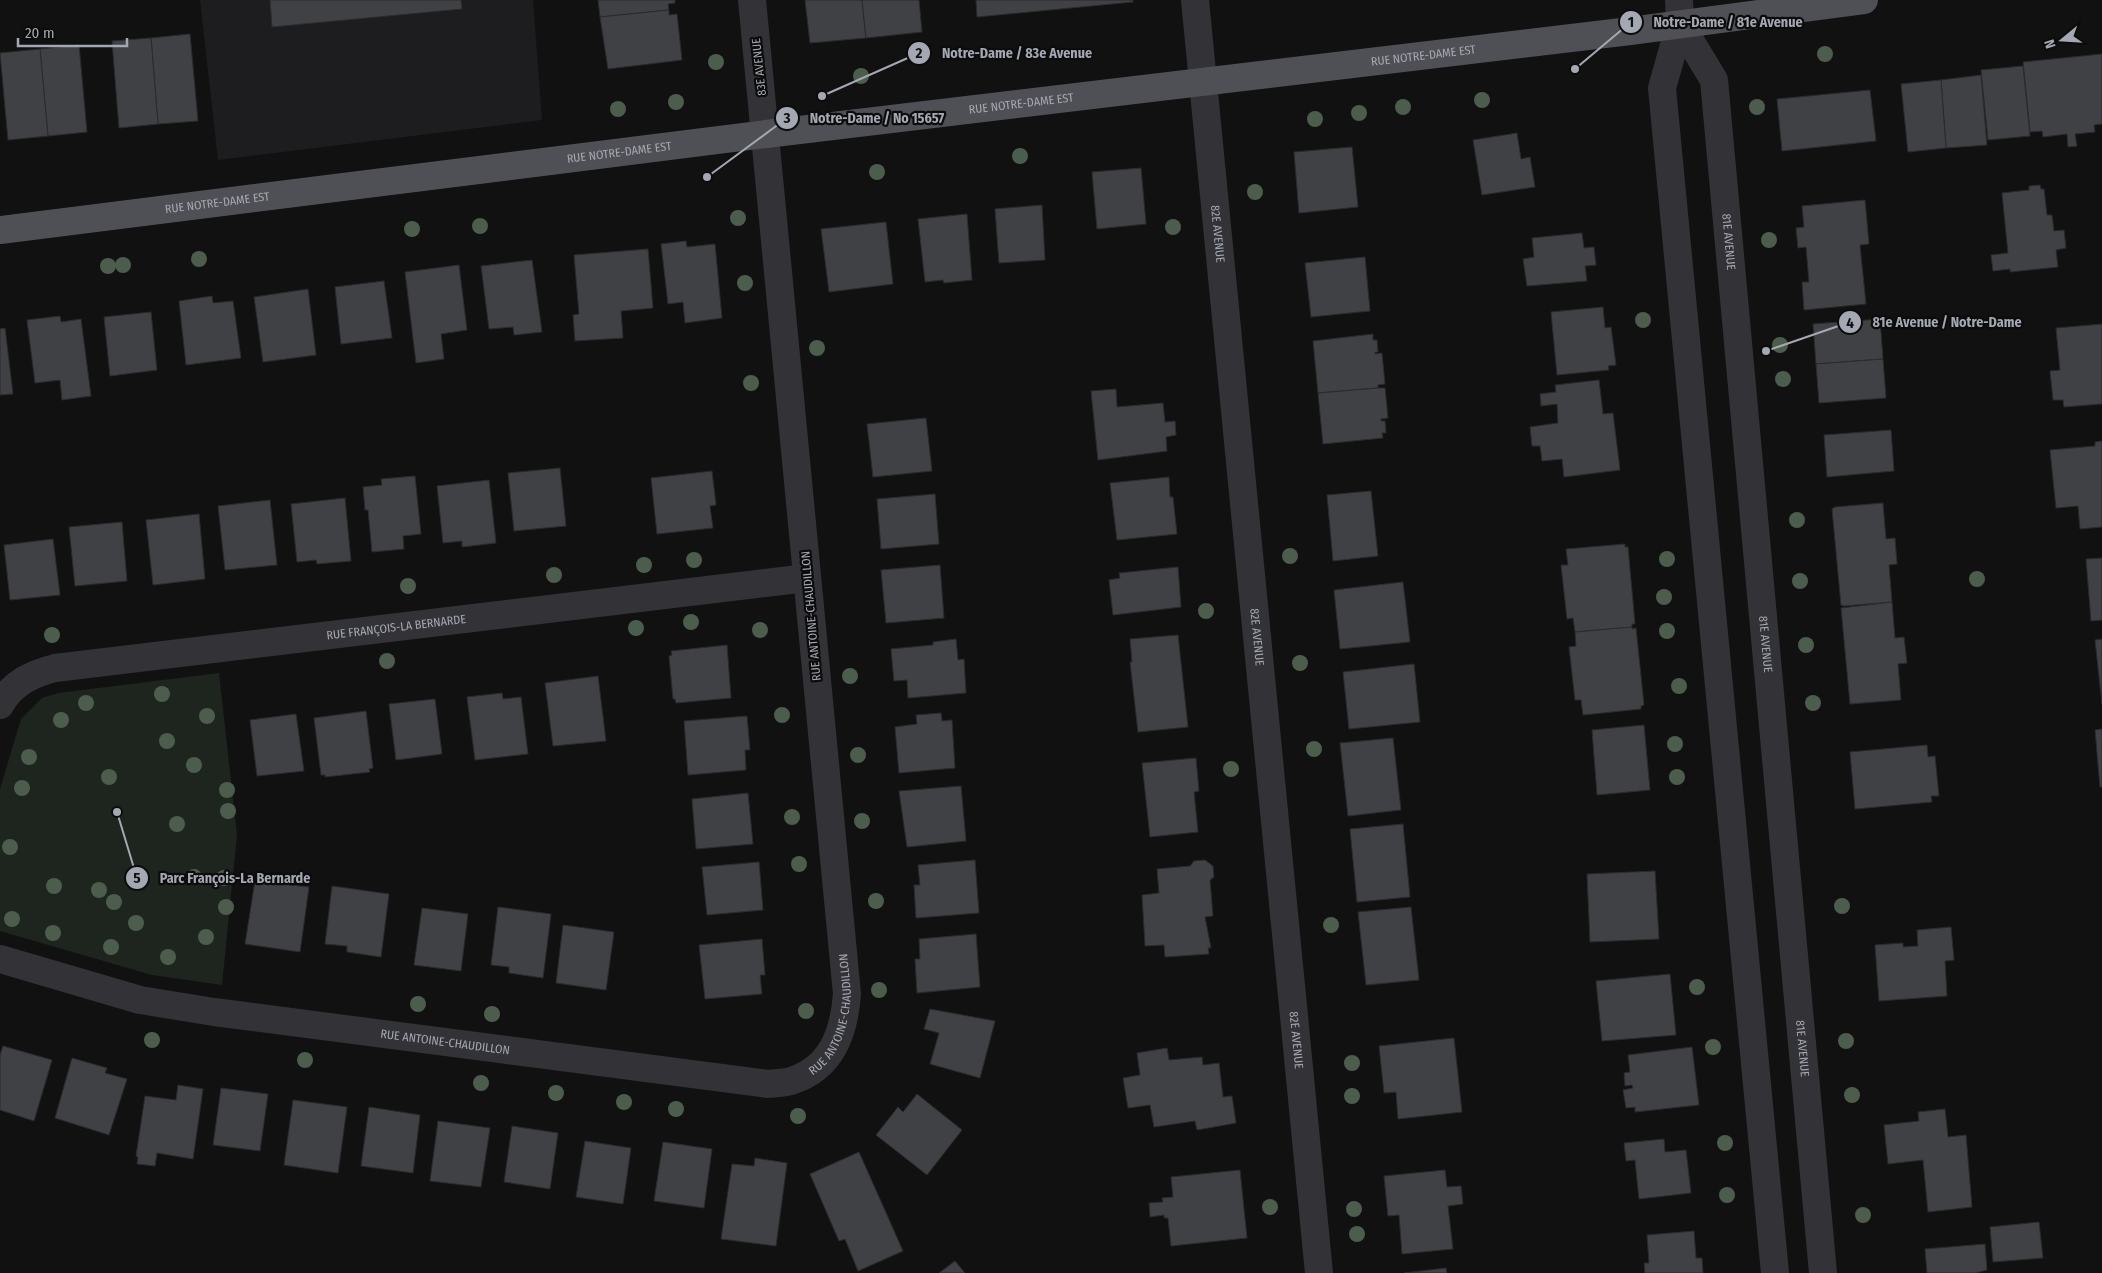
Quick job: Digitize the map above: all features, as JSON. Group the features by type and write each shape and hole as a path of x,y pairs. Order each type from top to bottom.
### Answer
{"main road":[{"name":"RUE NOTRE-DAME EST","path":"0,230 766,134 1203,82 1680,12 1864,0"}],"street":[{"name":"83E AVENUE","path":"752,0 766,134"},
{"name":"82E AVENUE","path":"1195,0 1319,1273"},
{"path":"1680,12 1662,88 1775,1273"},
{"name":"81E AVENUE","path":"1680,12 1714,80 1823,1273"},
{"name":"RUE ANTOINE-CHAUDILLON","path":"0,959 140,1000 214,1012 768,1084 790,1081 811,1072 822,1062 839,1038 845,1019 847,994 766,134"},
{"name":"RUE FRANÇOIS-LA BERNARDE","path":"0,705 4,697 18,683 35,673 55,668 807,578"}],"shaded area":[{"path":"200,0 533,0 542,120 218,160"},
{"path":"219,673 237,835 222,985 152,975 0,931 0,789 21,719 42,698 58,693"}],"building":[{"path":"270,0 461,0 462,9 272,27"},
{"path":"598,0 675,0 675,3 668,4 669,10 600,17"},
{"path":"805,0 862,0 866,38 810,43"},
{"path":"862,0 919,0 922,32 866,38"},
{"path":"976,0 1133,0 1133,2 977,17"},
{"path":"669,10 669,15 677,14 682,60 608,69 600,17"},
{"path":"190,34 198,121 158,124 151,38"},
{"path":"151,38 158,124 119,128 112,41"},
{"path":"79,45 87,132 48,136 40,49"},
{"path":"40,49 48,136 8,140 0,53"},
{"path":"2102,54 2102,124 2094,125 2095,132 2075,134 2077,146 2068,147 2067,134 2043,137 2042,131 2030,132 2023,62"},
{"path":"2023,66 2030,136 1988,140 1981,70"},
{"path":"1981,75 1987,145 1946,148 1941,80"},
{"path":"1941,80 1946,148 1908,152 1901,84"},
{"path":"1870,90 1876,141 1782,151 1777,99"},
{"path":"1517,133 1521,159 1530,157 1535,187 1482,195 1473,140"},
{"path":"1352,147 1358,207 1299,213 1294,152"},
{"path":"1141,168 1146,224 1097,229 1092,172"},
{"path":"2040,185 2041,189 2044,189 2047,215 2052,215 2054,231 2064,230 2066,248 2056,250 2058,267 2010,272 2010,269 1993,271 1991,255 2008,253 2002,193 2029,190 2029,186"},
{"path":"1865,200 1869,244 1860,245 1866,304 1804,310 1802,282 1809,282 1806,247 1798,248 1796,228 1804,227 1802,206"},
{"path":"1042,205 1045,260 999,263 995,209"},
{"path":"967,214 972,280 944,283 943,280 925,282 918,219"},
{"path":"886,222 893,284 829,292 821,229"},
{"path":"1582,233 1584,248 1594,247 1596,265 1585,266 1587,281 1527,286 1523,259 1534,257 1532,238"},
{"path":"686,241 687,247 715,244 722,318 685,323 683,302 668,304 661,244"},
{"path":"648,249 653,308 621,311 623,338 575,341 573,315 579,314 574,255"},
{"path":"1365,257 1370,311 1311,317 1305,263"},
{"path":"532,260 542,332 514,335 513,327 489,329 481,266"},
{"path":"459,265 467,330 441,334 444,359 416,363 405,272"},
{"path":"384,281 392,338 341,344 335,287"},
{"path":"308,289 316,355 263,362 254,297"},
{"path":"212,296 213,303 233,301 241,358 186,365 179,301"},
{"path":"1603,307 1605,328 1611,327 1616,365 1608,366 1609,370 1557,375 1551,312"},
{"path":"151,312 157,370 110,376 104,317"},
{"path":"60,316 61,322 81,319 91,396 62,400 60,380 35,383 27,320"},
{"path":"1880,319 1883,359 1816,364 1813,324"},
{"path":"2102,324 2102,404 2064,407 2063,400 2053,400 2050,371 2060,370 2056,328"},
{"path":"5,328 13,394 0,395 0,329"},
{"path":"1373,334 1373,340 1377,340 1378,352 1375,352 1375,354 1382,353 1385,384 1378,385 1378,388 1318,393 1313,341"},
{"path":"1883,359 1886,398 1819,403 1816,364"},
{"path":"1599,380 1603,414 1613,413 1620,470 1564,477 1562,459 1542,461 1540,446 1532,446 1530,427 1558,423 1557,404 1541,406 1540,394 1556,392 1555,385"},
{"path":"1385,388 1388,418 1381,419 1381,421 1385,421 1386,433 1382,433 1383,438 1323,444 1318,393"},
{"path":"1116,389 1117,407 1163,403 1165,422 1175,421 1176,435 1166,437 1167,451 1098,460 1091,391"},
{"path":"926,418 932,471 873,477 867,424"},
{"path":"1891,430 1894,471 1827,477 1824,435"},
{"path":"2102,441 2102,527 2080,529 2078,506 2056,508 2050,450 2095,446 2095,442"},
{"path":"560,468 566,526 514,531 508,473"},
{"path":"712,471 716,505 710,506 713,528 657,534 651,478"},
{"path":"415,476 421,534 403,536 404,549 372,552 368,510 365,510 363,487 382,485 381,479"},
{"path":"1169,477 1170,497 1173,497 1177,534 1117,540 1110,483"},
{"path":"489,480 496,543 462,547 462,541 443,543 437,486"},
{"path":"1371,491 1378,556 1333,561 1327,495"},
{"path":"935,494 939,544 881,549 877,499"},
{"path":"345,498 351,561 317,564 316,560 297,562 291,504"},
{"path":"270,500 277,565 225,570 218,506"},
{"path":"1883,503 1886,539 1895,538 1897,564 1889,565 1892,602 1841,605 1832,509 1835,507"},
{"path":"199,514 205,579 153,585 146,520"},
{"path":"122,522 127,581 75,586 69,527"},
{"path":"53,539 60,595 10,600 4,545"},
{"path":"1625,544 1625,547 1628,547 1635,624 1632,624 1632,627 1575,632 1573,618 1567,619 1561,565 1568,565 1566,549"},
{"path":"2102,558 2102,620 2091,621 2086,559"},
{"path":"940,565 944,618 886,623 881,570"},
{"path":"1178,567 1181,607 1113,615 1109,580 1120,578 1119,573"},
{"path":"1403,582 1410,642 1340,649 1334,590"},
{"path":"1892,602 1895,638 1904,637 1907,663 1898,664 1901,700 1850,704 1841,608"},
{"path":"1632,627 1632,629 1636,628 1644,705 1641,706 1641,709 1583,715 1581,700 1575,700 1569,647 1576,646 1575,632"},
{"path":"1178,635 1188,727 1138,732 1130,662 1132,662 1130,639"},
{"path":"956,639 958,660 964,659 966,693 908,698 907,680 894,681 891,649 933,645 933,642"},
{"path":"2102,639 2102,704 2095,640"},
{"path":"727,645 731,698 676,703 675,699 673,699 669,656 672,655 671,651"},
{"path":"1414,664 1420,722 1349,729 1343,672"},
{"path":"598,676 606,741 553,746 545,683"},
{"path":"502,693 503,699 521,697 528,754 475,760 467,697"},
{"path":"435,699 442,754 396,760 389,704"},
{"path":"366,711 373,768 369,769 370,772 325,777 325,775 321,775 314,718"},
{"path":"941,713 942,721 952,720 955,768 899,773 895,727 917,724 916,715"},
{"path":"296,714 304,771 257,776 250,720"},
{"path":"747,716 750,750 745,750 746,770 688,775 684,721"},
{"path":"1644,725 1650,790 1597,795 1592,730"},
{"path":"2102,729 2102,787 2100,787 2095,730"},
{"path":"1393,738 1401,810 1348,816 1340,743"},
{"path":"1927,745 1928,757 1935,756 1939,796 1931,796 1932,802 1855,809 1850,752"},
{"path":"1196,758 1199,791 1194,792 1198,832 1150,837 1142,763"},
{"path":"961,786 966,841 907,847 899,791"},
{"path":"748,793 753,844 696,849 692,799"},
{"path":"1403,824 1410,897 1357,902 1350,829"},
{"path":"975,860 979,913 916,918 914,885 920,885 918,865"},
{"path":"1205,860 1213,866 1214,877 1210,880 1213,916 1205,917 1211,948 1208,948 1209,954 1165,957 1164,945 1145,946 1142,895 1159,893 1157,869 1190,866 1194,861"},
{"path":"759,862 763,910 707,915 702,867"},
{"path":"1655,871 1659,939 1590,942 1587,874"},
{"path":"255,881 309,887 300,952 245,944"},
{"path":"332,886 389,894 381,957 347,952 347,946 325,944"},
{"path":"498,907 551,914 543,978 509,973 509,967 491,965"},
{"path":"1411,907 1419,980 1366,985 1358,912"},
{"path":"422,908 468,914 461,971 414,965"},
{"path":"563,925 614,932 606,990 556,983"},
{"path":"1951,927 1954,960 1945,961 1947,996 1879,1001 1875,945 1903,943 1903,947 1918,946 1917,930"},
{"path":"976,934 980,987 917,993 915,959 920,959 919,939"},
{"path":"762,939 765,975 760,975 762,994 705,999 699,945"},
{"path":"1670,974 1676,1035 1602,1041 1596,981"},
{"path":"930,1009 995,1021 980,1078 930,1064 939,1033 924,1029"},
{"path":"1454,1038 1462,1112 1398,1119 1396,1092 1384,1093 1379,1046"},
{"path":"3,1046 52,1060 34,1121 0,1110 0,1055"},
{"path":"1692,1047 1699,1105 1635,1112 1635,1107 1626,1108 1623,1090 1633,1088 1632,1085 1625,1086 1624,1073 1630,1072 1628,1055"},
{"path":"1167,1048 1169,1060 1202,1057 1203,1065 1219,1063 1223,1097 1232,1096 1236,1123 1197,1130 1195,1121 1154,1127 1150,1105 1128,1108 1123,1078 1140,1075 1137,1053"},
{"path":"72,1058 107,1068 105,1073 127,1079 109,1135 55,1118"},
{"path":"178,1085 203,1089 193,1159 157,1153 155,1166 137,1164 138,1157 136,1156 145,1096 176,1100"},
{"path":"221,1088 268,1094 260,1151 213,1145"},
{"path":"917,1094 962,1130 927,1175 876,1135 898,1107 903,1112"},
{"path":"293,1100 347,1107 338,1173 284,1165"},
{"path":"369,1107 420,1115 413,1173 361,1166"},
{"path":"1945,1109 1948,1137 1966,1135 1972,1207 1928,1212 1923,1160 1888,1164 1884,1125 1919,1121 1918,1112"},
{"path":"438,1121 490,1128 481,1187 430,1181"},
{"path":"512,1126 558,1133 550,1189 504,1182"},
{"path":"1664,1139 1665,1152 1686,1150 1691,1193 1639,1199 1635,1160 1626,1161 1624,1143"},
{"path":"585,1141 631,1148 623,1204 576,1197"},
{"path":"663,1142 712,1149 704,1208 654,1201"},
{"path":"859,1152 903,1251 858,1271 845,1239 839,1241 810,1174"},
{"path":"755,1158 787,1163 776,1246 721,1239 732,1164 754,1166"},
{"path":"1240,1170 1247,1238 1171,1246 1168,1218 1164,1218 1164,1215 1150,1217 1149,1203 1163,1202 1162,1198 1173,1197 1171,1177"},
{"path":"1445,1170 1447,1187 1461,1186 1463,1204 1448,1206 1453,1249 1402,1254 1399,1215 1388,1216 1384,1176"},
{"path":"2039,1222 2043,1258 1993,1262 1990,1227"},
{"path":"1694,1231 1696,1258 1702,1258 1703,1273 1645,1273 1644,1263 1649,1263 1647,1235"},
{"path":"1985,1244 1987,1270 1975,1273 1927,1273 1925,1249"},
{"path":"955,1261 965,1273 939,1273"},
{"path":"1446,1268 1447,1273 1404,1273"}],"place":[{"name":"Notre-Dame / 81e Avenue","path":"1575,69"},
{"name":"Notre-Dame / 83e Avenue","path":"822,96"},
{"name":"Notre-Dame / No 15657","path":"707,177"},
{"name":"81e Avenue / Notre-Dame","path":"1766,351"},
{"name":"Parc François-La Bernarde","path":"117,812"}]}
